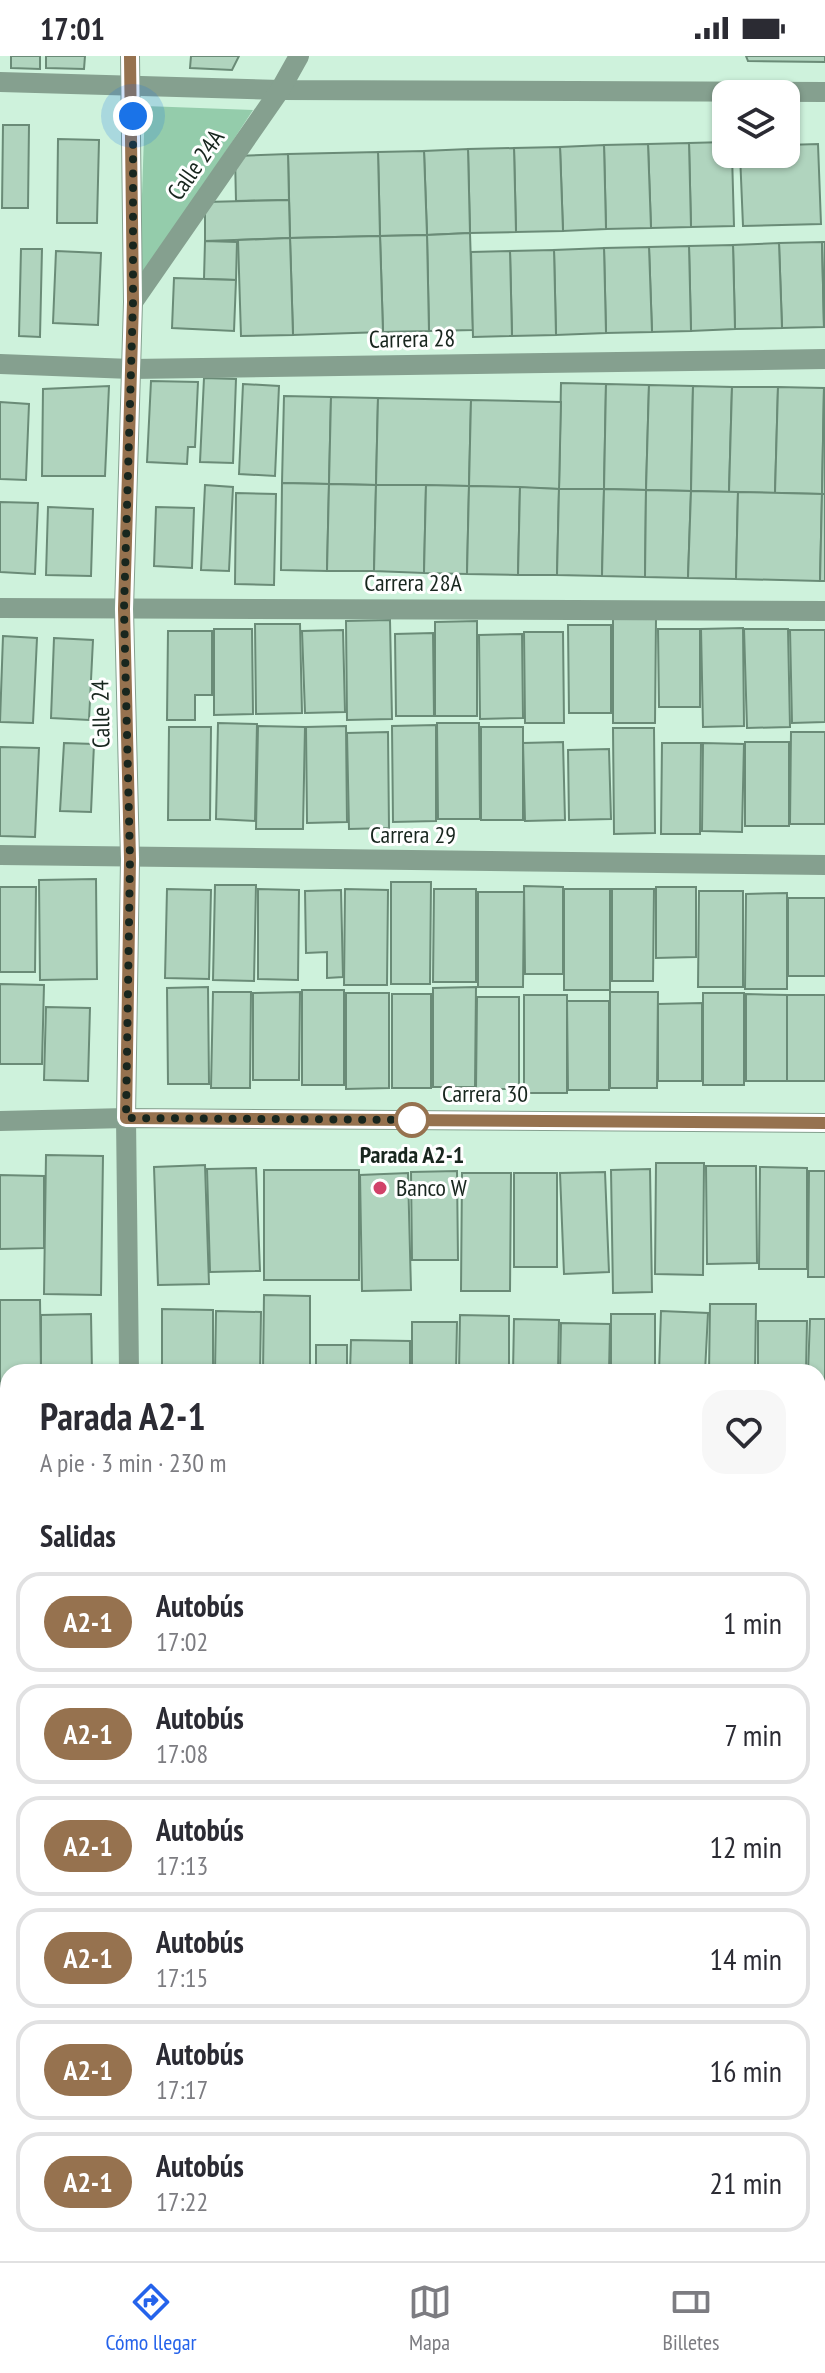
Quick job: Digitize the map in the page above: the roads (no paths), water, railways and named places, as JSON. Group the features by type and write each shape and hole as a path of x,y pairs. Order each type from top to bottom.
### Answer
{"street":[{"name":"Calle 24","path":"129,1364 126,1118 130,859 124,609 133,302 133,85 130,56"},
{"name":"Calle 24A","path":"133,302 280,90 299,56"},
{"path":"0,82 280,90 825,92"},
{"name":"Carrera 28","path":"0,364 131,369 825,359"},
{"name":"Carrera 28A","path":"0,608 825,611"},
{"name":"Carrera 29","path":"0,855 130,859 825,865"},
{"name":"Carrera 30","path":"0,1121 126,1118 825,1123"}],"place":[{"name":"Parada A2-1","path":"412,1120"},
{"name":"Banco W","path":"380,1188"}]}
